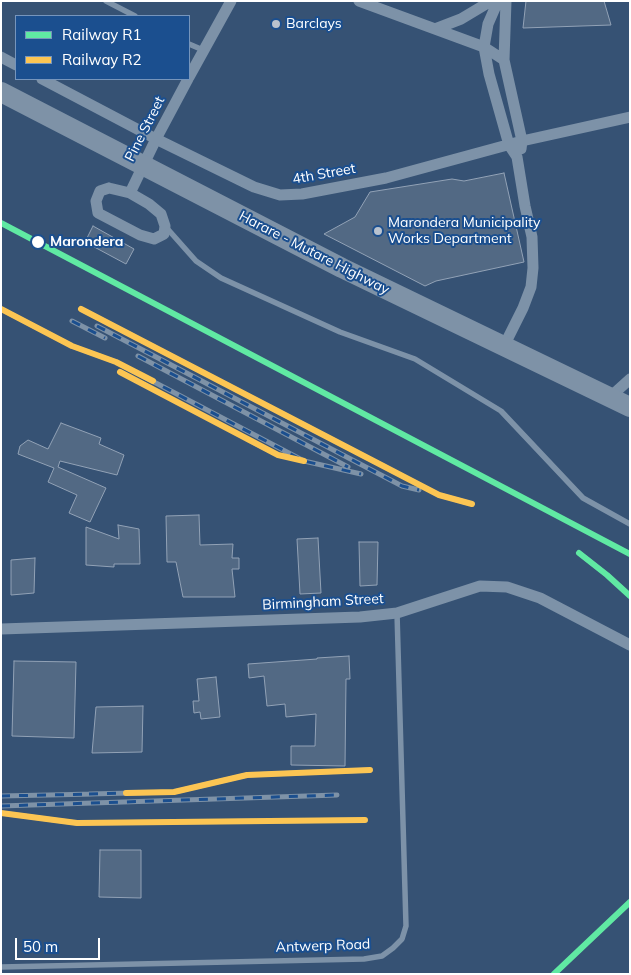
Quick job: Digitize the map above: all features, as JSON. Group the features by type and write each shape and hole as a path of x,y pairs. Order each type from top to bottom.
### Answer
{"highway":[{"name":"Harare - Mutare Highway","path":"1,92 358,276 630,408"}],"street":[{"name":"Pine Street","path":"190,74 231,1"},
{"path":"359,1 484,47 504,60"},
{"path":"435,28 473,13 491,1"},
{"path":"498,1 488,24 484,47 489,74 509,144 517,157 532,237 533,268 531,287 504,346"},
{"path":"506,1 504,60 522,141 517,157"},
{"path":"1,57 15,64"},
{"name":"4th Street","path":"44,80 156,139 254,187 280,195 302,194 386,178 509,144 630,117"},
{"name":"Pine Street","path":"130,193 187,80"},
{"path":"109,188 130,193 149,204 161,214 166,226 164,234 154,239 140,235 98,213 96,202 100,191 109,188"},
{"path":"609,398 630,379"},
{"name":"Birmingham Street","path":"1,630 360,618 397,613 480,586 507,587 540,598 630,645"}],"lane":[{"path":"106,1 133,15"},
{"path":"190,44 203,50"},
{"path":"166,226 196,261 221,278 340,332 415,359 501,411 583,498 630,524"},
{"name":"Antwerp Road","path":"1,967 364,959 382,956 392,948 402,939 406,926 397,613"}],"building":[{"path":"526,1 604,1 611,25 523,28"},
{"path":"504,173 524,262 436,281 425,286 324,234 355,217 370,192 452,179 464,181"},
{"path":"93,226 134,249 126,264 85,242"},
{"path":"61,423 101,438 99,444 124,455 117,475 60,461 58,467 106,488 90,522 69,513 77,495 48,482 54,468 18,454 20,446 28,440 48,449"},
{"path":"199,515 200,545 233,544 232,558 239,558 239,569 232,569 235,597 183,597 176,562 167,562 166,516"},
{"path":"118,525 139,529 140,564 114,564 114,567 86,565 86,527 119,539"},
{"path":"318,538 321,593 300,594 297,539"},
{"path":"359,542 378,542 377,585 360,586"},
{"path":"35,558 34,593 11,595 11,560"},
{"path":"349,656 350,679 346,679 345,766 291,765 291,746 315,746 316,714 286,717 285,704 267,706 264,676 249,678 248,664"},
{"path":"14,661 76,662 74,738 12,736"},
{"path":"216,677 220,717 201,719 200,712 194,713 193,701 199,701 197,679"},
{"path":"143,706 142,752 92,753 96,707"},
{"path":"100,850 141,850 141,898 99,897"}],"railway":[{"path":"1,309 72,346 116,362 304,461 361,474"},
{"path":"81,309 439,495 472,504"},
{"path":"72,321 105,338"},
{"path":"97,326 402,486 419,490"},
{"path":"138,356 348,467"},
{"path":"247,439 278,455 292,458"},
{"path":"579,553 630,596"},
{"path":"89,794 174,792 247,775 370,770"},
{"path":"1,796 95,794"},
{"path":"1,806 337,795"},
{"path":"1,813 77,823 365,820"},
{"path":"554,974 630,902"}],"rail line":[{"name":"R1","path":"1,223 630,554"},
{"name":"R2","path":"1,309 72,346 116,362 153,381"},
{"name":"R2","path":"81,309 439,495 472,504"},
{"name":"R2","path":"120,372 278,455 304,461"},
{"name":"R1","path":"579,553 630,596"},
{"name":"R2","path":"126,793 174,792 247,775 370,770"},
{"name":"R2","path":"1,813 77,823 365,820"},
{"name":"R1","path":"554,974 630,902"}],"place":[{"name":"Barclays","path":"276,24"},
{"name":"Marondera Municipality Works Department","path":"378,231"},
{"name":"Marondera","path":"38,242"}]}
